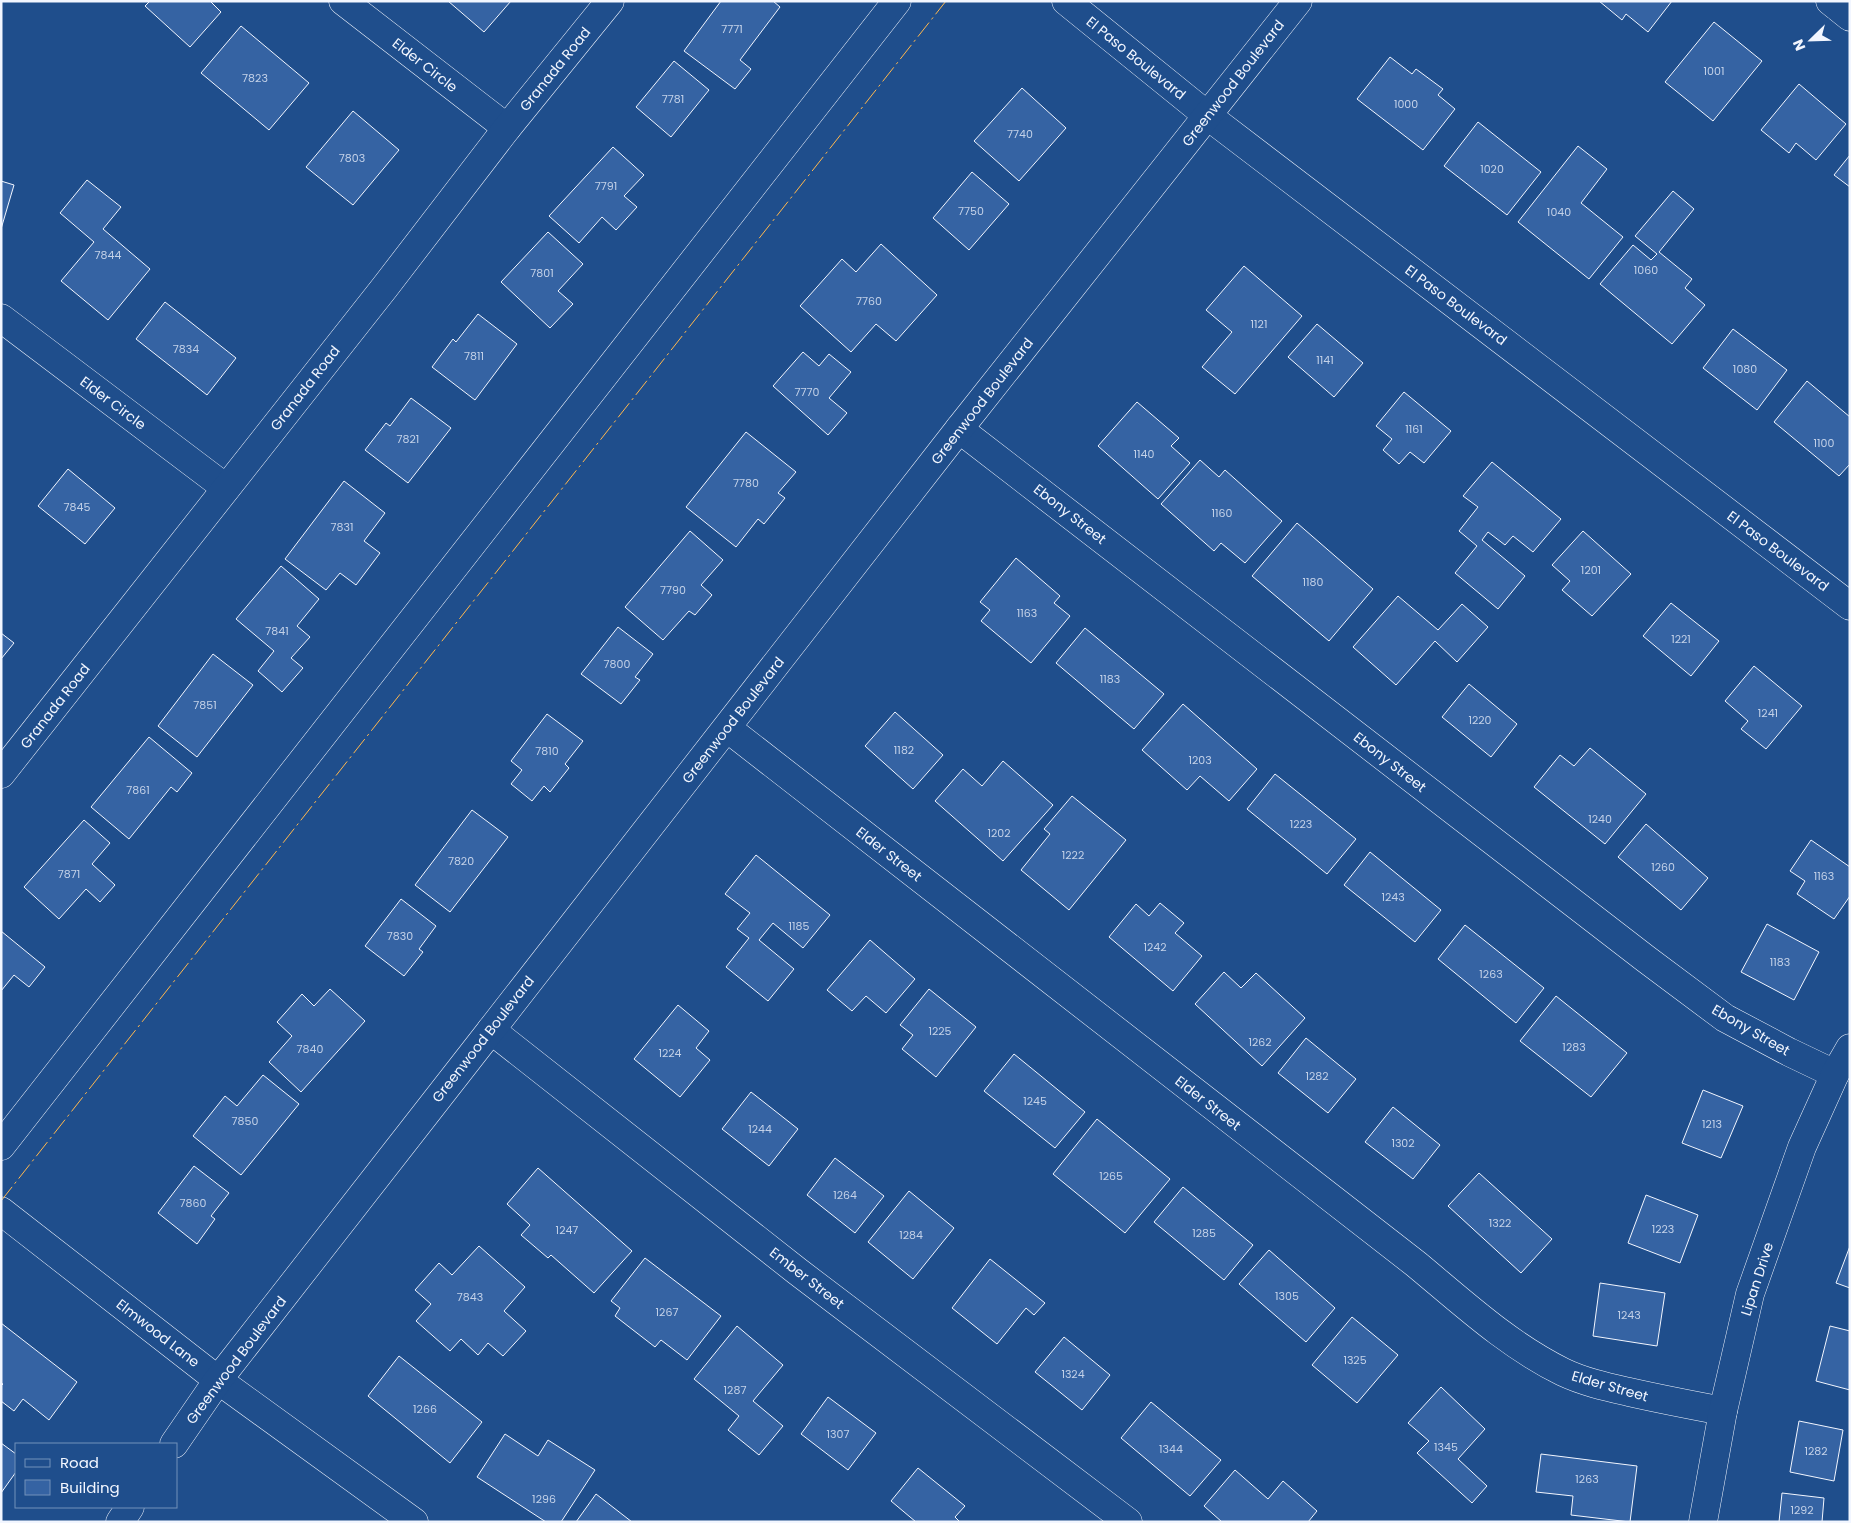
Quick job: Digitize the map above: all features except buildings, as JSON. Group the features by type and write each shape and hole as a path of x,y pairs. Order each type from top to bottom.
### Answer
{"street":[{"name":"Elder Circle","path":"343,1 506,128"},
{"name":"Granada Road","path":"1,774 386,287 506,128 610,1"},
{"path":"1,1146 897,1"},
{"name":"El Paso Boulevard","path":"1066,1 1208,116 1850,606"},
{"name":"Greenwood Boulevard","path":"175,1443 218,1380 959,429 1298,1"},
{"path":"1830,1 1850,16"},
{"name":"Elder Circle","path":"1,318 226,488"},
{"name":"Ebony Street","path":"959,429 1717,1012 1789,1052 1835,1074"},
{"name":"Elder Street","path":"727,728 1526,1352 1565,1373 1596,1384 1670,1402 1723,1411"},
{"name":"Ember Street","path":"491,1030 796,1271 1128,1522"},
{"name":"Lipan Drive","path":"1703,1522 1723,1411 1750,1294 1802,1147 1835,1074 1850,1048"},
{"name":"Elmwood Lane","path":"1,1211 218,1380 414,1522"},
{"path":"120,1522 129,1508"}],"power":[{"path":"1,1201 946,1"}]}
